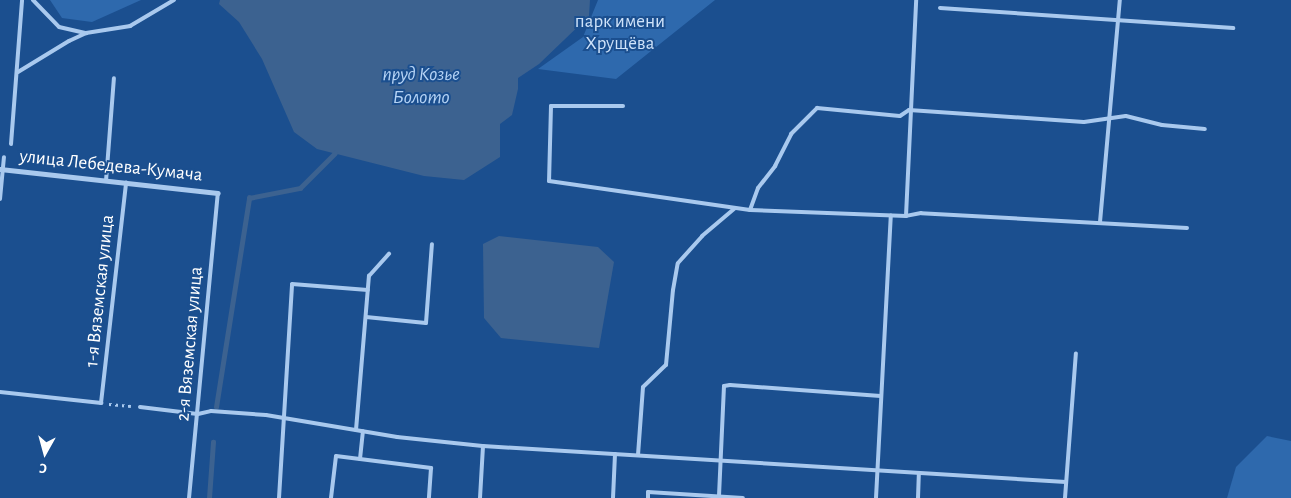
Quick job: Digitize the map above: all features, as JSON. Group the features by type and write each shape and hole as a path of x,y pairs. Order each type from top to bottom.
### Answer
{"street":[{"name":"улица Лебедева-Кумача","path":"2,169 218,193"}],"lane":[{"path":"11,144 22,0"},
{"path":"33,0 59,27 86,33"},
{"path":"18,72 86,33 130,26 174,0"},
{"path":"906,216 909,110 916,0"},
{"path":"1100,222 1120,0"},
{"path":"940,8 1118,22 1232,28"},
{"path":"106,180 114,78"},
{"path":"623,106 551,106 549,181 750,210 906,216 921,213 1187,228"},
{"path":"750,210 758,188 775,166 791,134 817,108 900,116 909,110 1084,122 1126,116 1162,125 1206,128"},
{"path":"0,198 4,157"},
{"name":"1-я Вяземская улица","path":"101,403 126,182"},
{"name":"2-я Вяземская улица","path":"189,498 218,193"},
{"path":"638,455 643,387 666,365 673,290 678,263 702,236 735,208"},
{"path":"876,498 891,215"},
{"path":"366,317 426,323 432,244"},
{"path":"356,430 370,276 390,254"},
{"path":"278,498 292,284 368,290"},
{"path":"1065,498 1076,353"},
{"path":"719,496 724,386 881,396"},
{"path":"0,392 101,403"},
{"path":"140,407 198,414 211,411 283,418 363,431 483,446 1066,482"},
{"path":"360,459 363,431"},
{"path":"480,498 483,446"},
{"path":"613,498 615,454"},
{"path":"331,498 336,456 431,468 429,498"},
{"path":"918,498 919,473"},
{"path":"648,498 648,492 743,498"}],"path":[{"path":"101,403 140,407"}],"green space":[{"path":"50,0 141,0 92,22 62,18"},
{"name":"парк имени Хрущёва","path":"598,0 715,0 616,79 538,69 583,37"},
{"path":"1267,436 1291,441 1291,498 1227,498 1236,467"}],"water":[{"name":"пруд Козье Болото","path":"220,0 590,0 589,16 539,64 518,78 518,89 512,115 500,124 500,157 464,180 424,176 317,149 294,132 262,59 239,22 219,4"},
{"path":"499,236 598,247 614,262 599,348 501,338 484,318 483,244"}],"waterway":[{"path":"216,407 249,198 300,188 335,153"},
{"path":"209,498 213,442"}]}
